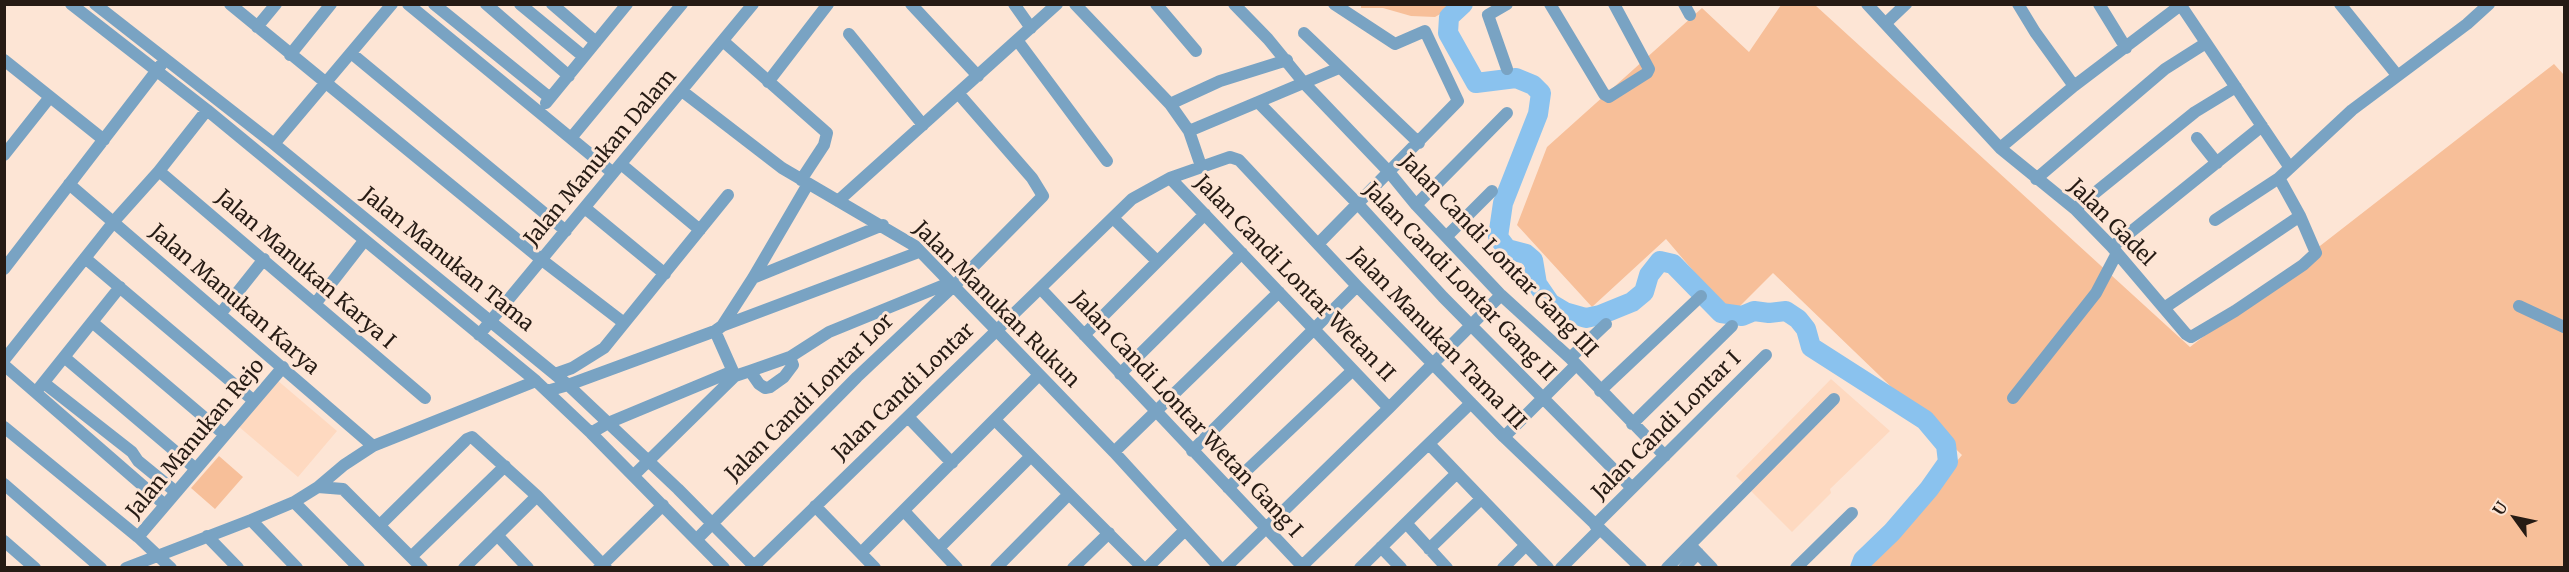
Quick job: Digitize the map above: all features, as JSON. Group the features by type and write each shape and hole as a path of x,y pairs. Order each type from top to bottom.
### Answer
{"street":[{"path":"64,4 154,73"},
{"name":"Jalan Manukan Tama","path":"71,4 154,73 207,110 404,275 536,381 724,567"},
{"name":"Jalan Manukan Tama","path":"95,4 274,144 568,385 712,522 754,567"},
{"path":"230,4 542,260 624,323"},
{"path":"257,27 276,4"},
{"path":"290,55 331,4"},
{"path":"274,144 392,4"},
{"path":"408,4 571,138 700,230"},
{"path":"434,4 550,98"},
{"path":"486,4 569,76"},
{"path":"520,4 584,56"},
{"path":"539,111 627,4"},
{"path":"571,138 682,4"},
{"name":"Jalan Manukan Dalam","path":"479,335 753,4"},
{"path":"768,82 828,4"},
{"path":"910,4 978,76"},
{"path":"1014,4 1031,28"},
{"path":"1075,4 1170,104 1189,131 1201,166"},
{"path":"1156,4 1196,51"},
{"name":"Jalan Candi Lontar Gang III","path":"1234,4 1287,60 1304,83 1389,171 1416,205 1502,295 1573,362 1665,456"},
{"path":"1318,244 1458,101 1425,31 1395,44 1334,4"},
{"path":"1507,4 1488,15 1507,69"},
{"path":"1550,4 1607,96 1647,73 1649,69 1614,4"},
{"name":"Jalan Gadel","path":"1867,4 2000,148 2075,209 2115,250 2186,334 2194,337 2303,265 2316,253 2300,216"},
{"path":"1886,23 1906,4"},
{"path":"2018,4 2074,86"},
{"path":"2099,4 2127,48"},
{"path":"2340,4 2397,75"},
{"path":"2215,220 2279,178 2352,110 2468,24 2489,4"},
{"path":"838,201 1055,5"},
{"path":"2000,148 2074,86 2181,5 2290,168"},
{"path":"560,7 596,42"},
{"path":"1304,33 1419,142"},
{"path":"849,34 923,125"},
{"path":"1017,40 1107,161"},
{"path":"719,328 753,278 824,145 827,133 723,41"},
{"path":"2036,179 2165,69 2206,43"},
{"path":"351,53 566,231"},
{"path":"4,269 166,59"},
{"path":"4,60 104,140"},
{"path":"1170,104 1220,81 1287,60"},
{"path":"1189,131 1339,68"},
{"path":"2075,209 2195,112 2235,87"},
{"name":"Jalan Manukan Rukun","path":"682,91 761,154 915,246 950,285 1114,452 1220,567"},
{"name":"Jalan Candi Lontar Lor","path":"696,539 950,285 1043,196 1025,169 958,93"},
{"path":"4,155 50,97"},
{"name":"Jalan Candi Lontar Gang II","path":"1258,102 1358,204 1407,260 1632,488"},
{"path":"176,492 138,461 132,453 4,363 85,258 207,110"},
{"path":"224,125 234,112"},
{"path":"1416,205 1507,113"},
{"path":"2013,398 2096,292 2115,250 2262,126"},
{"path":"4,133 15,141"},
{"path":"2197,138 2217,163"},
{"name":"Jalan Manukan Tama III","path":"1201,166 1230,157 1239,160 1357,286 1504,437 1641,567"},
{"name":"Jalan Candi Lontar","path":"754,567 1131,199 1170,178 1201,166"},
{"name":"Jalan Manukan Karya I","path":"159,171 425,398"},
{"name":"Jalan Candi Lontar Wetan II","path":"1170,178 1389,408"},
{"path":"2164,308 2300,216 2279,178"},
{"name":"Jalan Manukan Karya","path":"69,184 373,446"},
{"path":"1448,236 1492,191"},
{"path":"555,374 572,368 598,353 728,195"},
{"path":"585,208 664,274"},
{"path":"1084,335 1205,214"},
{"path":"1113,218 1157,261"},
{"path":"753,278 883,225"},
{"path":"315,304 364,241"},
{"path":"547,391 919,252"},
{"path":"1120,374 1242,253"},
{"path":"85,258 254,401"},
{"path":"221,313 264,260"},
{"path":"404,275 415,261"},
{"path":"591,433 608,423 734,374 790,357 830,332 950,285"},
{"path":"1192,451 1357,286"},
{"path":"40,387 120,287"},
{"name":"Jalan Candi Lontar Wetan Gang I","path":"1041,289 1303,567"},
{"path":"1114,452 1279,292"},
{"path":"1225,567 1502,295"},
{"path":"1600,391 1701,296"},
{"path":"2519,306 2565,327"},
{"path":"92,322 225,435"},
{"path":"1504,437 1543,397 1606,324"},
{"path":"1632,424 1732,326"},
{"path":"719,328 734,374"},
{"name":"Jalan Candi Lontar I","path":"1561,567 1632,488 1766,354"},
{"path":"64,357 196,469"},
{"path":"750,370 759,384 765,388 770,387 790,371 793,365 790,357"},
{"name":"Jalan Manukan Rejo","path":"138,537 283,367"},
{"path":"1228,488 1353,370"},
{"path":"634,476 734,374"},
{"path":"861,553 1039,375"},
{"path":"126,567 294,502 373,446 536,381"},
{"path":"40,387 165,505"},
{"path":"1667,567 1694,549 1834,399"},
{"path":"1303,567 1471,403"},
{"path":"908,417 952,462"},
{"path":"994,420 1145,567 1185,530"},
{"name":"Jalan Manukan Rejo","path":"4,428 138,537 171,567"},
{"path":"380,525 467,439 472,437 537,496 602,566 663,505"},
{"path":"1429,444 1548,567"},
{"path":"939,548 1031,456"},
{"path":"412,556 505,466"},
{"path":"1360,567 1457,473"},
{"path":"4,484 101,567"},
{"path":"318,487 343,489 422,567"},
{"path":"996,567 1069,494"},
{"path":"464,567 537,496"},
{"path":"1429,549 1481,498"},
{"path":"294,502 359,567"},
{"path":"815,506 875,567"},
{"path":"904,511 957,567"},
{"path":"1796,567 1852,513"},
{"path":"252,520 297,567"},
{"path":"1406,523 1447,567"},
{"path":"1073,567 1108,533"},
{"path":"207,536 237,567"},
{"path":"497,536 528,567"},
{"path":"4,541 35,567"},
{"path":"1503,567 1526,545"},
{"path":"1381,547 1401,567"},
{"path":"1684,567 1694,549"},
{"path":"1694,549 1712,567"}],"shaded area":[{"path":"1361,4 1456,5 1435,17 1411,16 1383,8 1361,8"},
{"path":"1781,5 1815,5 2190,347 2554,64 2564,75 2564,567 1869,567 1962,455 1773,273 1731,315 1666,239 1592,307 1517,225 1547,147 1702,8 1749,52"},
{"path":"1831,379 1890,431 1830,489 1831,493 1792,532 1736,476"},
{"path":"277,380 337,431 298,477 238,426"},
{"path":"219,456 243,477 215,509 191,488"}],"waterway":[{"path":"1463,4 1449,17 1448,33 1476,83 1516,78 1533,85 1541,93 1538,114 1503,203 1498,237 1507,249 1526,254 1533,260 1537,284 1550,303 1565,312 1586,318 1600,315 1632,302 1644,292 1649,275 1660,261 1673,264 1721,313 1742,316 1754,311 1769,313 1786,311 1798,319 1806,329 1811,347 1925,420 1946,445 1948,462 1929,489 1892,532 1863,560 1860,568"}]}
